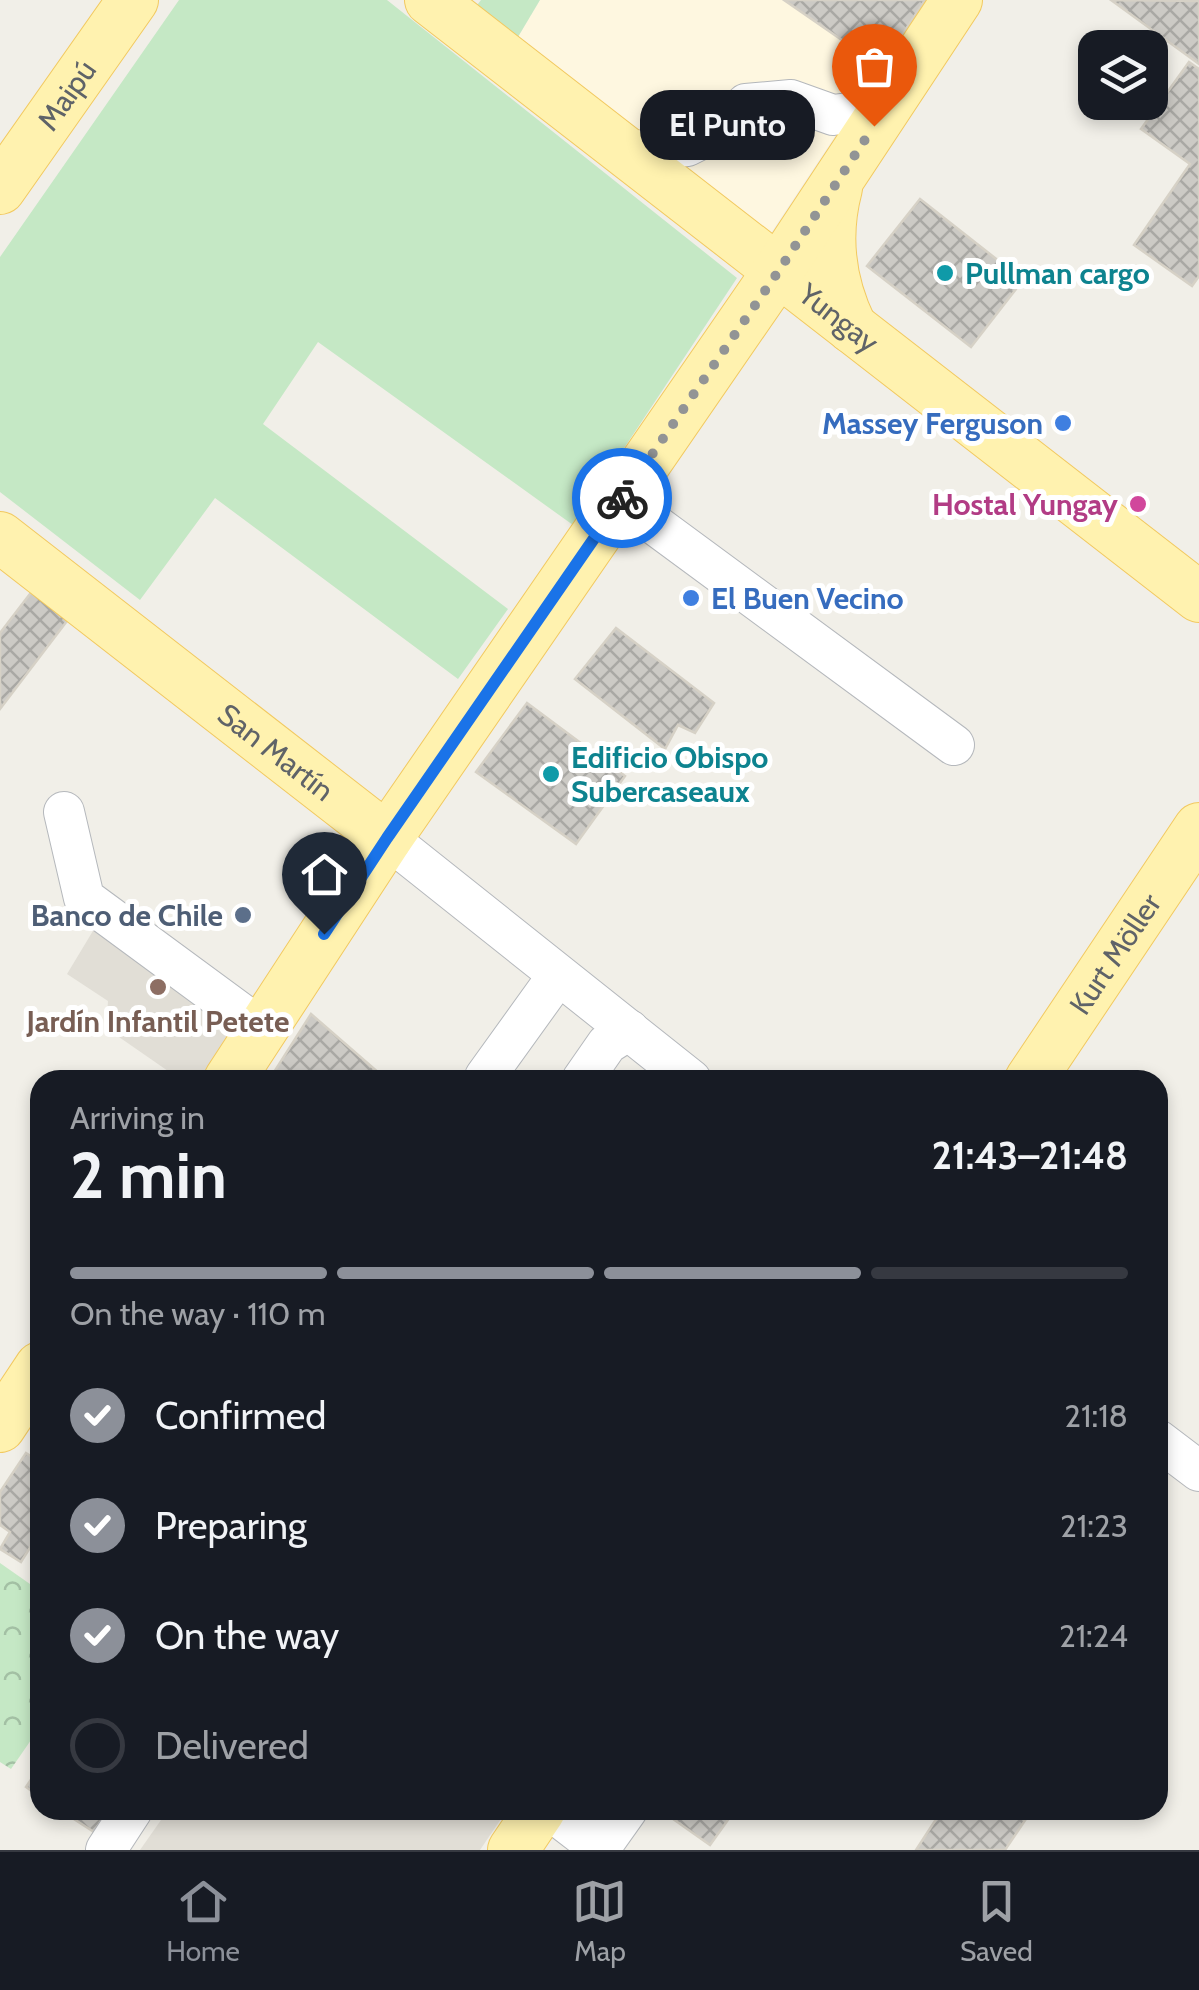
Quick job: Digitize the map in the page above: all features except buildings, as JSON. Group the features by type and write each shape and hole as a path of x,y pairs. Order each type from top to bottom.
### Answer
{"main road":[{"name":"Maipú","path":"0,189 132,0"},
{"path":"235,1070 387,838 778,272 957,0"},
{"name":"Yungay","path":"451,6 626,152 1198,596"},
{"path":"840,178 832,206 831,264 838,297 852,328"},
{"name":"San Martín","path":"0,537 387,838"},
{"name":"Kurt Möller","path":"1037,1070 1199,828"},
{"path":"513,1850 533,1820"}],"street":[{"path":"626,152 687,146 718,131 746,104 791,100 833,114 872,110 892,99"},
{"path":"620,499 954,744"},
{"path":"64,812 84,898 262,1028"},
{"name":"San Martín","path":"387,838 679,1070"},
{"path":"490,1070 549,988 554,973"},
{"path":"589,1070 607,1044 629,1030"},
{"path":"1168,1448 1199,1471"},
{"path":"106,1850 126,1820"},
{"path":"563,1820 601,1849 620,1820"}],"shaded area":[{"path":"540,0 925,0 765,242 512,47"},
{"name":"Jardín Infantil Petete","path":"108,906 252,1004 210,1070 167,1070 106,1028 108,1001 67,974"},
{"path":"161,1820 500,1820 480,1850 140,1850"}],"green space":[{"path":"179,0 387,0 737,278 573,525 318,342 263,424 508,609 458,679 215,498 140,600 0,492 0,257"},
{"path":"481,0 540,0 512,47 471,13"},
{"path":"0,1563 30,1584 30,1741 11,1769 0,1762"}],"way so far":[{"path":"622,498 874,126"}],"place":[{"name":"El Punto","path":"874,126"},
{"name":"Pullman cargo","path":"945,273"},
{"name":"Massey Ferguson","path":"1063,423"},
{"name":"Hostal Yungay","path":"1138,504"},
{"name":"El Buen Vecino","path":"691,598"},
{"name":"Edificio Obispo Subercaseaux","path":"551,774"},
{"name":"Banco de Chile","path":"243,915"},
{"name":"Jardín Infantil Petete","path":"158,987"}],"route":[{"path":"324,934 622,498"}]}
